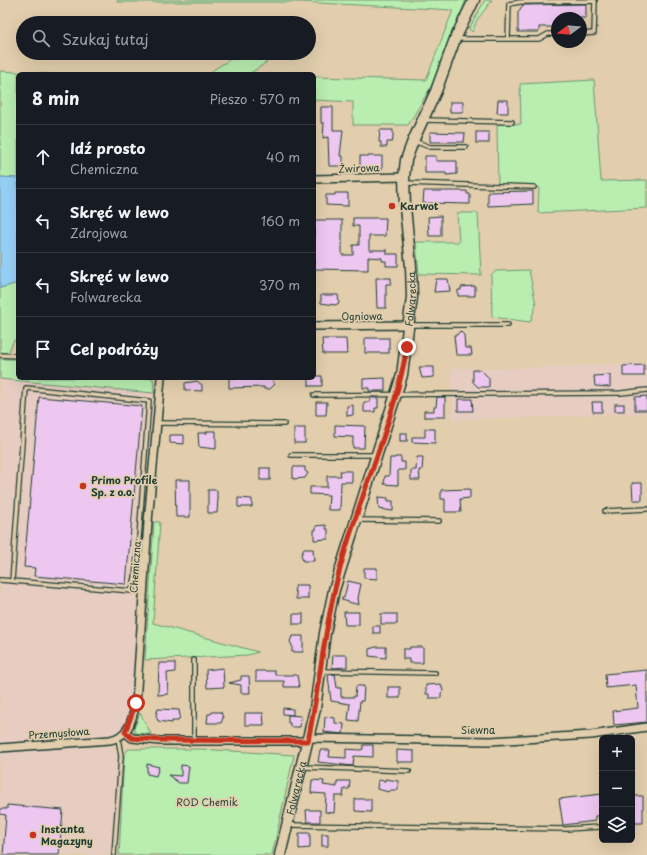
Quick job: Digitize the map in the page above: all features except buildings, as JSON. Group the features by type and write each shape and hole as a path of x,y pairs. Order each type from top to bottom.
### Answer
{"street":[{"name":"Folwarecka","path":"280,855 308,739 334,590 355,519 397,394 410,325 412,297 404,180 406,160 436,90 454,39 474,0"},
{"name":"Żwirowa","path":"316,179 404,180"},
{"name":"Ogniowa","path":"316,326 410,325"},
{"name":"Chemiczna","path":"118,738 125,732 136,703 143,592 161,380"},
{"name":"Siewna","path":"125,732 132,738 194,741 308,739 491,741 583,735 647,727"},
{"name":"Przemysłowa","path":"0,748 118,738"}],"lane":[{"path":"508,38 509,4 520,2 595,1 594,33 587,34"},
{"path":"454,39 539,39 551,34"},
{"path":"423,120 512,122"},
{"path":"413,141 430,147 466,147"},
{"path":"404,180 534,187"},
{"path":"410,325 508,325"},
{"path":"0,355 16,356"},
{"path":"12,581 26,388 159,402"},
{"path":"314,395 621,393 647,390"},
{"path":"132,591 136,577 149,401"},
{"path":"157,423 284,424"},
{"path":"291,455 377,455"},
{"path":"605,511 647,509"},
{"path":"355,519 439,521"},
{"path":"0,580 143,592"},
{"path":"194,660 194,741"},
{"path":"320,671 435,673"},
{"path":"114,855 121,756 118,738"},
{"path":"302,767 409,771"},
{"path":"288,825 566,829 599,827"}],"shaded area":[{"path":"647,363 647,413 452,420 452,368 493,369"},
{"path":"0,378 154,393 139,581 133,596 137,599 131,701 128,720 112,747 115,749 117,756 124,756 119,855 0,855"}],"green space":[{"path":"118,0 466,0 431,87 408,125 353,125 353,102 316,100 316,77 426,80 453,10 300,2 117,2"},
{"path":"485,0 492,0 477,20 472,32 469,29"},
{"path":"229,60 267,60 267,62 252,72 212,72"},
{"path":"0,71 16,72 16,178 0,177"},
{"path":"594,80 601,181 647,180 647,208 538,213 539,187 498,187 497,124 521,124 520,84"},
{"path":"457,213 478,213 481,275 419,274 416,242 459,242"},
{"path":"529,270 536,305 530,322 492,317 491,275 496,271"},
{"path":"16,284 16,340 14,340 8,353 0,353 0,288"},
{"path":"0,359 16,359 16,380 153,380 154,393 0,379"},
{"path":"154,522 160,522 153,623 258,652 248,655 145,660"},
{"path":"140,713 151,734 135,733 134,728"},
{"name":"ROD Chemik","path":"128,749 200,749 294,755 272,855 119,855 124,756"}],"water":[{"path":"0,177 16,178 16,284 0,288"}],"place":[{"name":"Karwot","path":"392,206"},
{"name":"Primo Profile Sp. z o.o.","path":"83,486"},
{"name":"Instanta Magazyny","path":"33,835"}],"route":[{"path":"136,703 133,716 125,732 132,738 200,741 308,741 315,709 325,633 334,590 355,519 397,394 407,347"}]}
